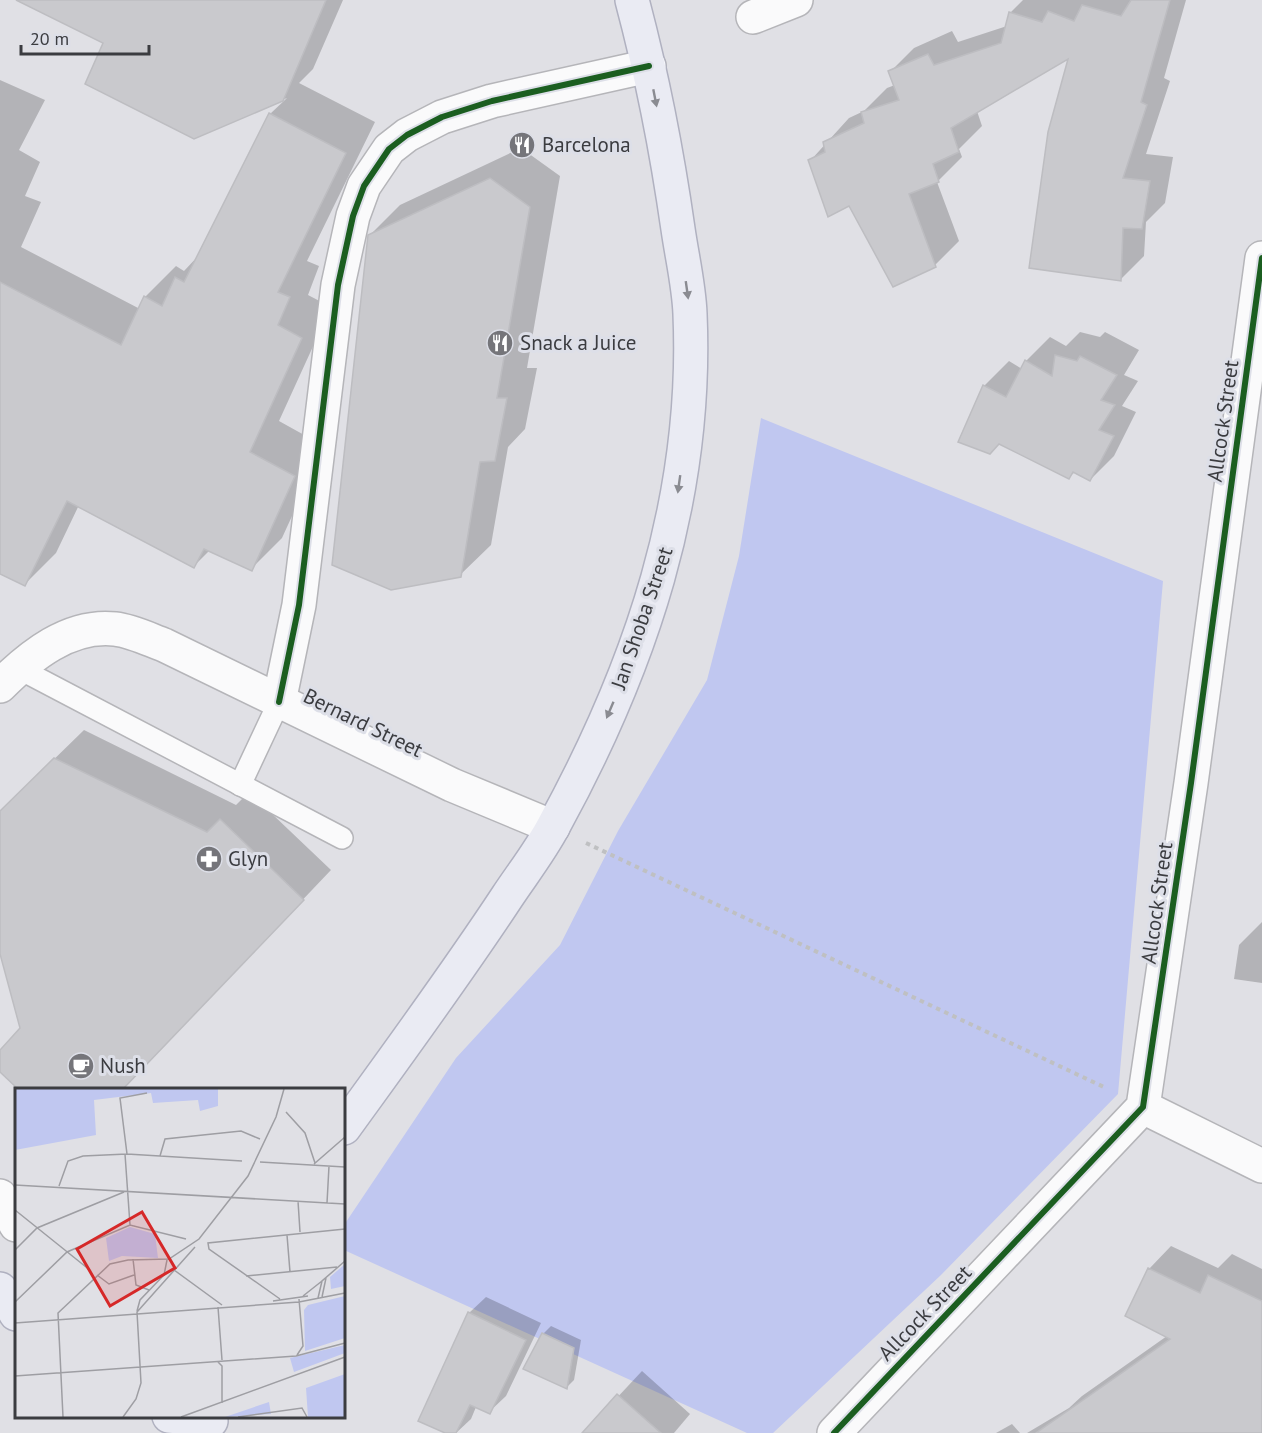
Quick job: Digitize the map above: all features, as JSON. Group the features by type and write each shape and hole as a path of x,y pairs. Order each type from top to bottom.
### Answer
{"main road":[{"name":"Jan Shoba Street","path":"345,1127 485,930 553,827 600,733 639,640 664,564 679,488 689,404 690,312 671,184 649,66 632,0"},
{"path":"0,1289 15,1312"},
{"path":"179,1418 210,1424"}],"street":[{"path":"753,17 796,0"},
{"path":"279,702 299,605 338,285 353,216 364,186 390,149 407,135 442,117 492,101 649,66"},
{"name":"Allcock Street","path":"834,1433 1143,1107 1193,771 1262,258"},
{"name":"Bernard Street","path":"9,677 45,647 64,638 105,629 116,629 164,645 453,785 553,827"},
{"path":"1143,1107 1262,1166"},
{"path":"0,1196 15,1223"}],"lane":[{"path":"9,677 240,785 342,838"},
{"path":"240,785 279,702"},
{"path":"0,1187 15,1190"}],"path":[{"path":"553,827 1143,1107"}],"shaded area":[{"path":"761,418 1163,581 1118,1094 941,1275 773,1433 747,1433 345,1250 345,1224 456,1058 560,945 618,831 707,680 739,556"}],"building":[{"path":"16,0 326,0 283,101 194,139 85,84 103,43"},
{"path":"1131,0 1170,0 1141,102 1147,105 1123,178 1150,181 1142,229 1123,228 1121,281 1029,268 1048,132 1068,59 951,128 959,152 933,164 939,182 909,194 936,267 893,287 849,206 828,217 808,160 825,152 823,142 864,123 861,112 899,100 888,71 928,54 934,65 1001,43 1009,12 1042,22 1048,11 1074,21 1082,5 1121,16"},
{"path":"269,113 346,153 278,292 290,297 278,325 302,338 250,452 295,476 252,571 204,549 194,568 67,501 25,586 0,574 0,282 121,345 144,296 162,306 175,277 184,282"},
{"path":"490,178 530,207 497,398 507,398 495,461 480,462 461,577 391,590 332,565 368,235"},
{"path":"1055,355 1077,361 1080,356 1117,375 1101,400 1115,405 1099,430 1114,436 1090,481 1073,472 1069,479 999,444 990,454 958,442 983,385 1006,397 1025,360 1052,376"},
{"path":"54,758 207,832 220,819 304,900 124,1088 17,1088 0,1072 0,1050 20,1028 0,954 0,811"},
{"path":"1148,1268 1200,1293 1208,1275 1262,1301 1262,1433 1036,1433 1170,1339 1125,1316"},
{"path":"468,1312 526,1340 490,1414 470,1405 456,1433 445,1433 418,1421"},
{"path":"542,1333 574,1348 567,1389 523,1369"},
{"path":"617,1394 661,1433 582,1433"}],"cycle path":[{"path":"279,702 299,605 338,285 353,216 364,186 389,149 407,135 442,117 492,101 649,66"},
{"path":"834,1433 1143,1107 1191,783 1262,258"}],"place":[{"name":"Barcelona","path":"522,145"},
{"name":"Snack a Juice","path":"500,343"},
{"name":"Glyn","path":"209,859"},
{"name":"Nush","path":"81,1066"}]}
